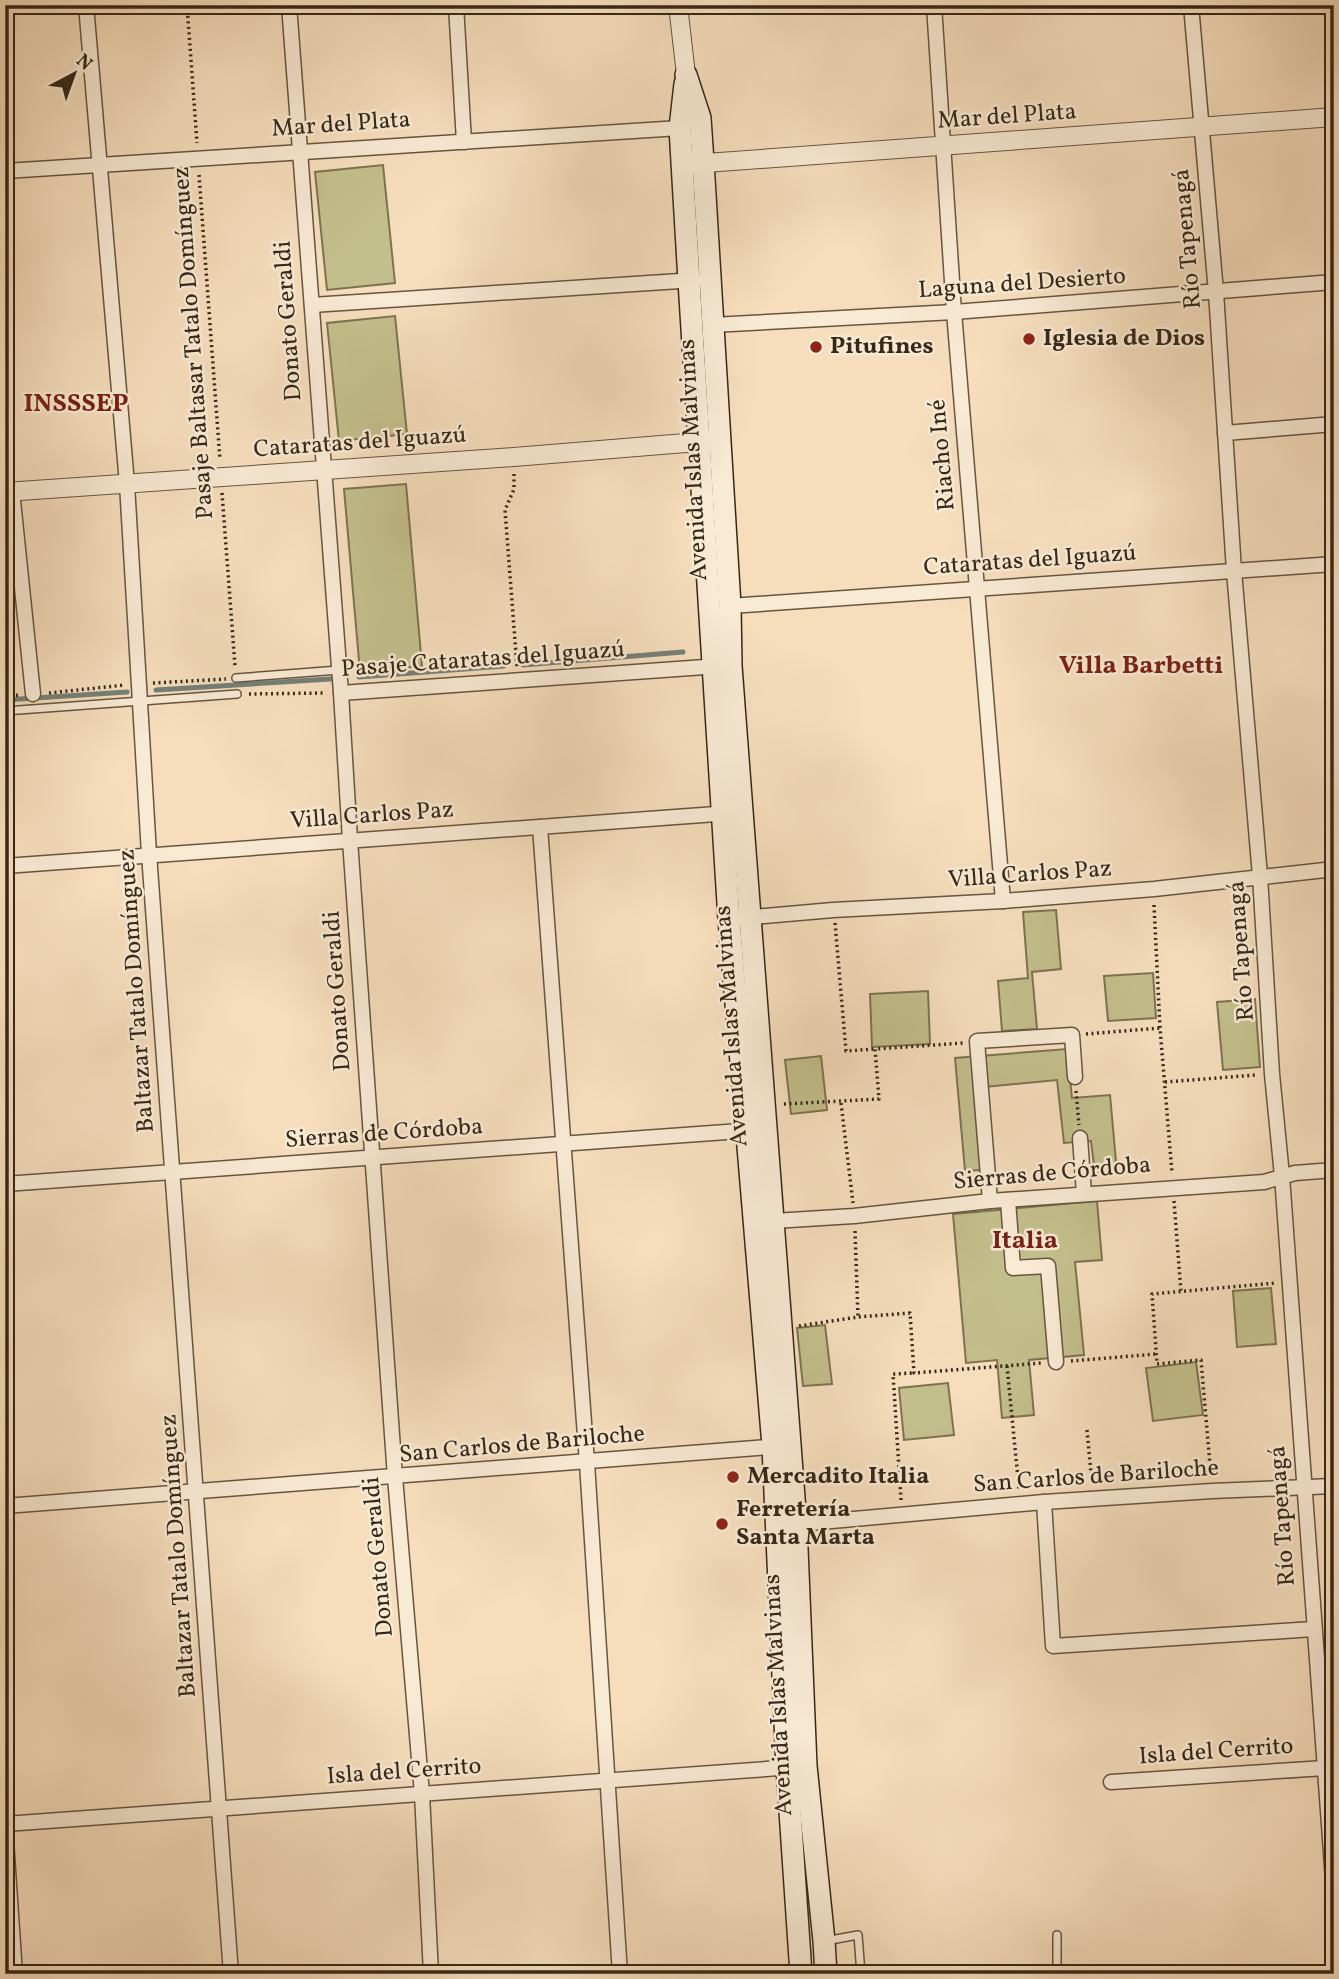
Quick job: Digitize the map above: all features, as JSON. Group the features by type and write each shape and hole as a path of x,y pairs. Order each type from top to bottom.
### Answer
{"main road":[{"name":"Avenida Islas Malvinas","path":"686,75 680,128 693,164 710,279 712,325 709,441 722,666 733,813 751,918 764,1104 757,1130 787,1525 797,1767 801,1974"},
{"name":"Avenida Islas Malvinas","path":"686,75 700,118 693,164 689,281 730,606 722,666"},
{"name":"Avenida Islas Malvinas","path":"733,813 729,919 757,1130 774,1221 782,1329 782,1446"},
{"name":"Avenida Islas Malvinas","path":"797,1767 824,1941 826,1974"}],"street":[{"name":"Baltazar Tatalo Domínguez","path":"86,5 127,484 149,854 232,1974"},
{"name":"Donato Geraldi","path":"289,5 396,1477 422,1794 431,1974"},
{"path":"456,5 464,142"},
{"name":"Avenida Islas Malvinas","path":"678,5 686,75"},
{"name":"Riacho Iné","path":"934,5 954,312 1003,901"},
{"name":"Río Tapenagá","path":"1191,5 1216,292 1234,571 1260,876 1272,1074 1282,1177 1334,1894"},
{"name":"Mar del Plata","path":"693,164 1334,117"},
{"name":"Mar del Plata","path":"5,171 680,128"},
{"path":"312,305 710,279"},
{"name":"Laguna del Desierto","path":"712,325 954,312 1334,282"},
{"path":"1225,433 1334,424"},
{"name":"Cataratas del Iguazú","path":"9,491 324,471 709,441"},
{"path":"9,491 33,694"},
{"name":"Cataratas del Iguazú","path":"730,606 1334,564"},
{"name":"Pasaje Cataratas del Iguazú","path":"341,693 722,666"},
{"name":"Villa Carlos Paz","path":"5,866 733,813"},
{"path":"540,827 587,1463 620,1974"},
{"name":"Villa Carlos Paz","path":"729,919 1154,889 1334,869"},
{"path":"990,1201 977,1041 1072,1035 1075,1077"},
{"name":"Sierras de Córdoba","path":"5,1184 757,1130"},
{"path":"1080,1138 1084,1194"},
{"name":"Sierras de Córdoba","path":"774,1221 855,1216 990,1201 1264,1182 1295,1173 1334,1170"},
{"path":"1007,1200 1013,1268 1048,1266 1056,1362"},
{"name":"San Carlos de Bariloche","path":"5,1506 782,1446"},
{"name":"San Carlos de Bariloche","path":"787,1525 1044,1502 1334,1486"},
{"path":"1044,1502 1054,1646 1314,1629"},
{"name":"Isla del Cerrito","path":"5,1825 797,1767"},
{"name":"Isla del Cerrito","path":"1111,1782 1325,1768"},
{"path":"5,1825 15,1974"}],"lane":[{"path":"236,678 339,670"},
{"path":"5,711 237,694"},
{"path":"824,1941 858,1935 861,1974"},
{"path":"1057,1935 1057,1974"}],"path":[{"name":"Pasaje Baltasar Tatalo Domínguez","path":"187,5 236,678"},
{"path":"5,395 9,491"},
{"path":"514,457 514,489 505,510 518,680"},
{"path":"5,696 139,683 236,678"},
{"name":"Pasaje Cataratas del Iguazú","path":"237,694 341,693"},
{"path":"1154,889 1160,1028 1181,1292"},
{"path":"834,910 846,1051 977,1041"},
{"path":"1072,1035 1160,1028"},
{"path":"764,1104 879,1099 875,1049"},
{"path":"1165,1082 1272,1074"},
{"path":"1075,1077 1080,1138"},
{"path":"1212,1491 1201,1360 1157,1364 1152,1294 1289,1281"},
{"path":"782,1329 858,1317 910,1313 915,1373"},
{"path":"902,1515 892,1374 1156,1354"},
{"path":"1007,1366 1020,1506"},
{"path":"1087,1430 1094,1500"}],"shaded area":[{"path":"383,165 395,283 327,290 315,172"},
{"path":"395,316 407,434 339,441 327,323"},
{"path":"406,484 422,666 360,672 344,489"},
{"path":"1056,910 1061,969 1032,972 1037,1029 1002,1031 998,981 1028,978 1023,912"},
{"path":"1153,973 1156,1018 1108,1021 1104,976"},
{"path":"928,991 930,1044 872,1047 870,994"},
{"path":"1255,999 1260,1067 1223,1070 1217,1002"},
{"path":"1067,1049 1072,1098 1110,1095 1117,1172 1095,1174 1091,1141 1064,1143 1057,1080 974,1088 981,1170 965,1171 955,1058"},
{"path":"821,1056 827,1110 791,1114 785,1060"},
{"path":"1097,1201 1102,1260 1075,1262 1084,1355 1029,1360 1034,1415 1002,1418 997,1360 966,1363 953,1214"},
{"path":"1271,1288 1276,1344 1237,1347 1233,1291"},
{"path":"825,1325 832,1384 803,1386 797,1328"},
{"path":"1196,1362 1203,1415 1153,1421 1146,1368"},
{"path":"948,1383 954,1435 904,1440 899,1388"}],"waterway":[{"path":"523,665 683,652"},
{"path":"359,677 504,666"},
{"path":"156,690 330,679"},
{"path":"5,700 127,692"}],"place":[{"name":"Iglesia de Dios","path":"1029,339"},
{"name":"Pitufines","path":"816,347"},
{"name":"Mercadito Italia","path":"733,1477"},
{"name":"Ferretería Santa Marta","path":"722,1524"}],"district":[{"name":"INSSSEP","path":"76,404"},
{"name":"Villa Barbetti","path":"1141,666"},
{"name":"Italia","path":"1025,1241"}]}
